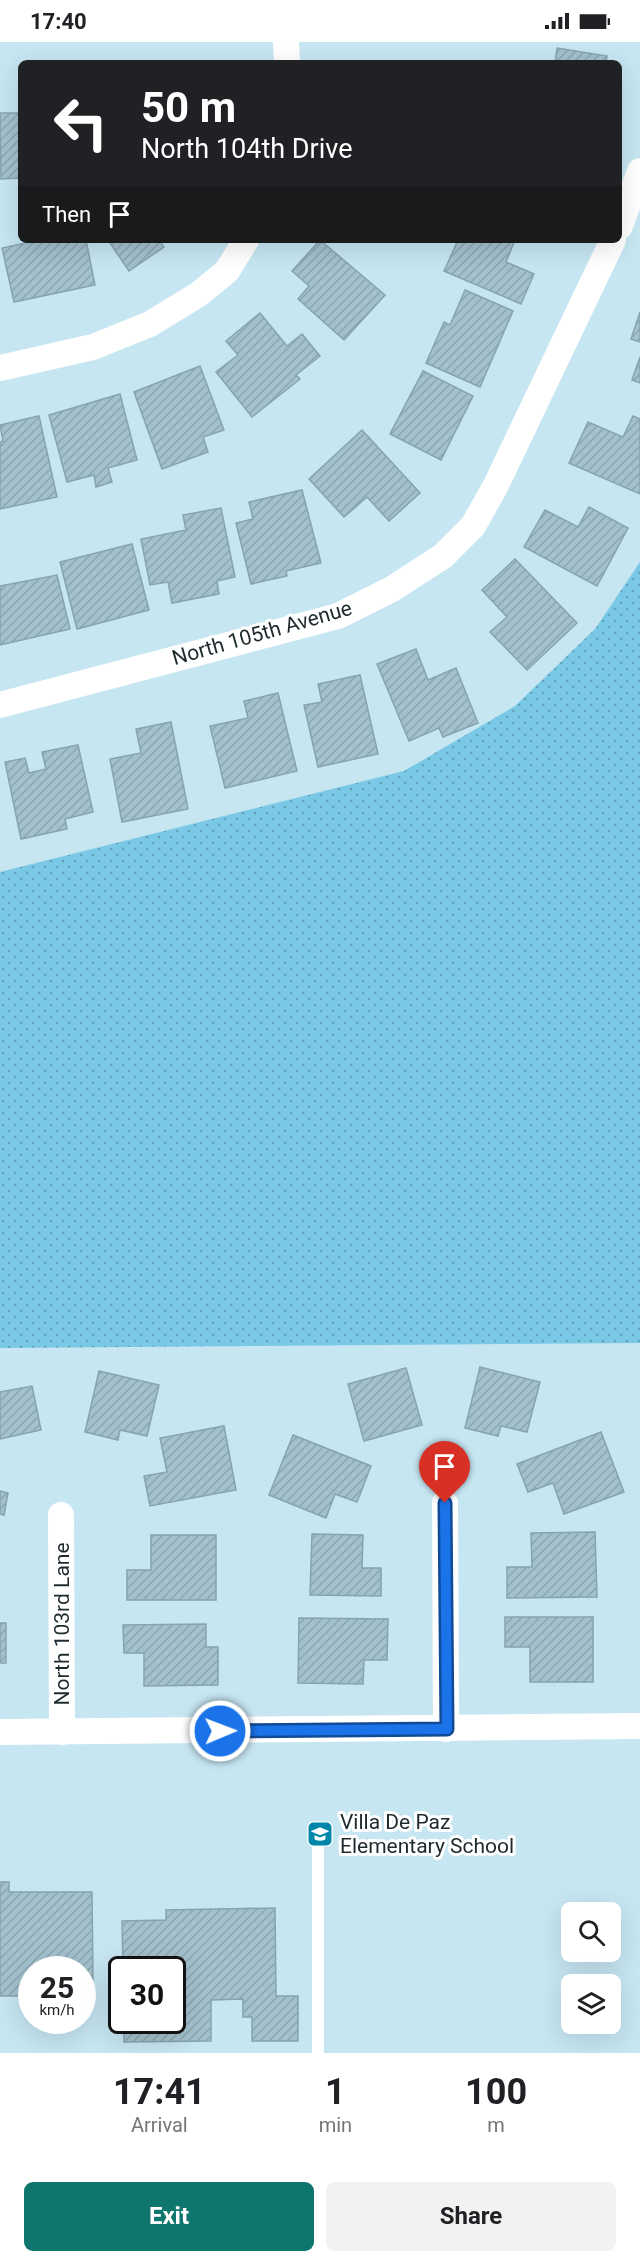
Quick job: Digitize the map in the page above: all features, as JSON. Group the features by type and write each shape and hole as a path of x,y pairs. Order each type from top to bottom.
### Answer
{"street":[{"path":"286,42 287,60"},
{"path":"622,220 640,171"},
{"path":"0,368 93,347 150,324 199,294 227,271 244,243"},
{"name":"North 105th Avenue","path":"0,705 338,616 392,589 443,556 473,526 495,487 613,243"},
{"path":"445,1503 447,1729"},
{"name":"North 103rd Lane","path":"61,1515 62,1732"},
{"path":"0,1732 640,1726"}],"lane":[{"path":"318,1827 318,2053"}],"shaded area":[{"path":"640,562 640,1343 0,1348 0,872 404,771 515,706 595,629"}],"building":[{"path":"557,48 607,56 606,60 555,60"},
{"path":"0,113 18,113 18,178 1,179"},
{"path":"25,243 87,243 95,285 14,302 2,248"},
{"path":"110,243 161,243 164,247 129,271"},
{"path":"317,243 324,243 385,295 344,340 298,299 309,286 292,271"},
{"path":"457,243 514,243 506,262 534,274 521,304 444,271"},
{"path":"465,290 513,311 480,387 426,363 444,322 450,325"},
{"path":"640,312 640,342 631,339"},
{"path":"260,313 287,346 302,334 320,356 296,375 300,379 252,417 216,372 238,355 226,341"},
{"path":"640,357 640,383 632,380"},
{"path":"200,366 224,430 203,437 208,452 162,469 134,392"},
{"path":"423,371 473,396 441,460 390,434"},
{"path":"120,394 137,460 108,468 112,482 96,487 94,475 67,482 49,415"},
{"path":"39,416 57,497 0,509 0,442 3,441 0,425"},
{"path":"633,416 640,419 640,494 569,463 588,422 623,437"},
{"path":"362,430 420,493 389,521 367,497 344,517 309,479"},
{"path":"302,490 321,563 286,571 287,576 251,584 236,523 253,519 249,502"},
{"path":"589,507 628,528 597,586 524,547 545,510 578,527"},
{"path":"221,508 235,577 217,581 219,594 172,603 168,582 150,585 141,539 186,530 183,515"},
{"path":"132,544 149,610 77,629 60,562"},
{"path":"515,559 577,623 527,670 490,632 507,617 482,590"},
{"path":"57,575 70,629 0,645 0,586"},
{"path":"416,649 428,680 456,668 478,723 443,737 439,728 409,741 377,664"},
{"path":"360,675 378,754 318,767 304,705 322,702 318,684"},
{"path":"278,693 297,771 225,788 210,726 248,718 244,701"},
{"path":"171,722 188,809 122,822 110,759 141,753 136,729"},
{"path":"78,745 93,812 65,819 67,829 21,839 5,762 25,758 29,773 46,769 42,752"},
{"path":"480,1367 540,1382 527,1432 501,1426 498,1436 465,1428"},
{"path":"406,1368 422,1425 364,1441 348,1384"},
{"path":"99,1371 159,1385 147,1436 120,1430 118,1440 85,1432"},
{"path":"32,1386 41,1430 0,1439 0,1392"},
{"path":"224,1426 236,1490 150,1506 144,1476 167,1472 160,1438"},
{"path":"601,1432 624,1492 564,1514 553,1483 528,1492 517,1464"},
{"path":"293,1435 371,1466 357,1502 335,1494 326,1518 269,1495"},
{"path":"0,1491 8,1493 4,1515 0,1514"},
{"path":"595,1532 597,1597 507,1598 507,1567 532,1567 531,1533"},
{"path":"312,1534 363,1535 362,1568 381,1568 381,1596 310,1595"},
{"path":"151,1535 216,1535 216,1600 127,1600 127,1570 151,1570"},
{"path":"505,1617 593,1617 593,1682 530,1682 530,1647 505,1647"},
{"path":"299,1618 388,1619 387,1660 364,1660 363,1684 298,1683"},
{"path":"0,1623 6,1623 6,1663 0,1663"},
{"path":"206,1624 206,1647 218,1647 218,1685 144,1686 144,1653 124,1653 123,1625"},
{"path":"0,1882 9,1882 9,1892 92,1892 93,1956 18,1956 18,1996 0,1996"},
{"path":"275,1908 276,1996 298,1996 298,2041 252,2041 252,2017 243,2017 243,1999 211,2000 211,2041 124,2042 124,2034 186,2034 186,1956 123,1956 122,1921 166,1920 166,1910"}],"place":[{"name":"Villa De Paz Elementary School","path":"320,1834"}],"route":[{"path":"220,1731 447,1729 445,1503"}]}
